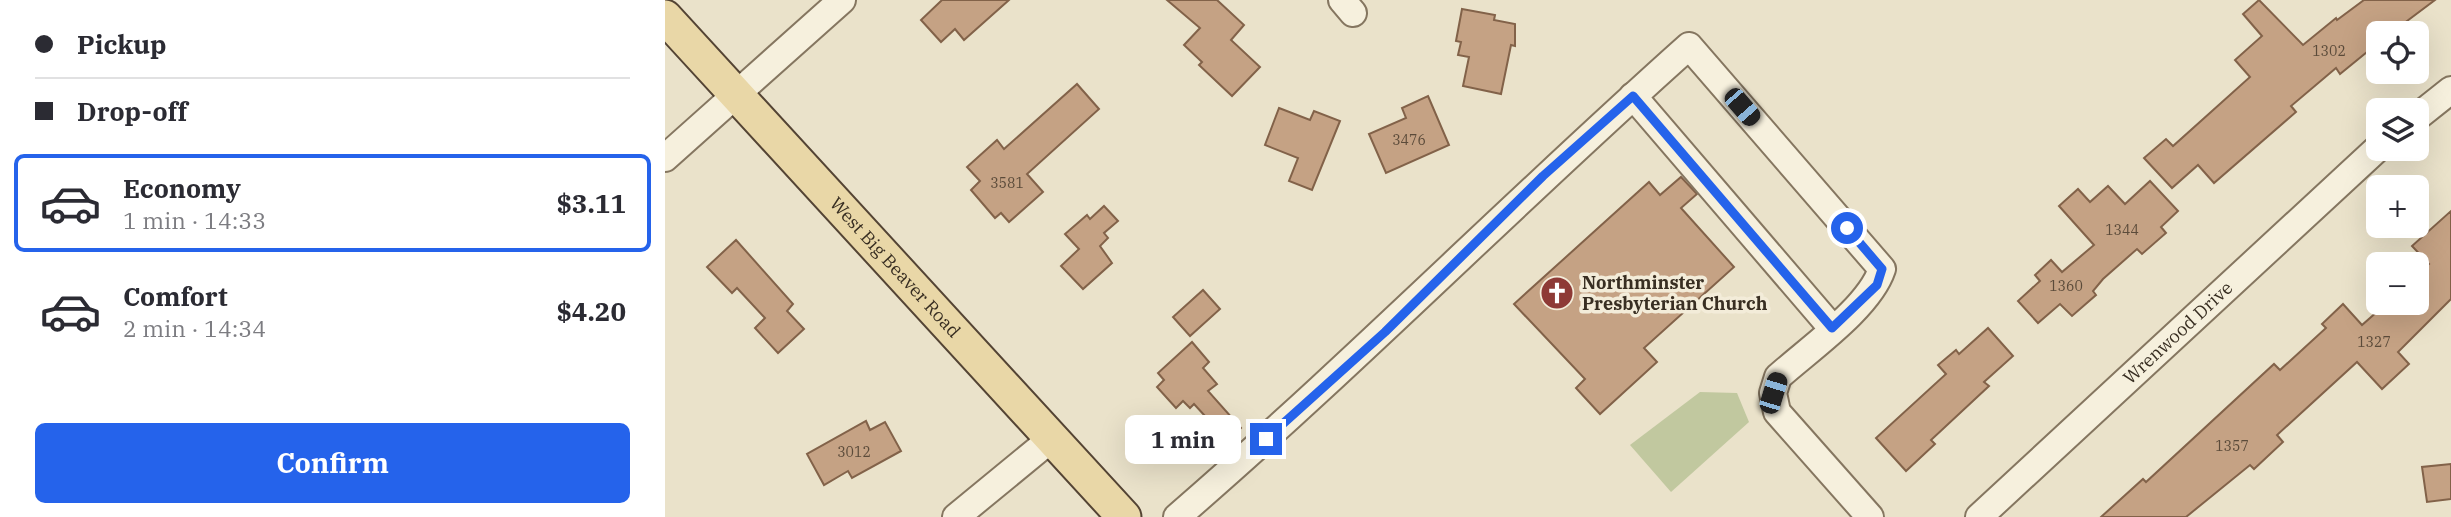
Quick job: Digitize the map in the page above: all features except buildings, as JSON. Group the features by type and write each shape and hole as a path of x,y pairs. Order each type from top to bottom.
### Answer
{"main road":[{"name":"West Big Beaver Road","path":"665,17 1124,517"}],"street":[{"path":"665,158 739,95 842,0"},
{"path":"1178,517 1385,332 1543,176 1689,46 1882,269 1877,285 1778,377 1773,393 1777,412 1870,517"},
{"path":"2429,107 2451,90"},
{"path":"1633,96 1832,328"},
{"name":"Wrenwood Drive","path":"1979,517 2366,159"},
{"path":"956,517 1051,439"}],"green space":[{"path":"1700,392 1737,393 1749,422 1671,492 1630,445"}],"place":[{"name":"Northminster Presbyterian Church","path":"1557,293"}],"route":[{"path":"1266,439 1385,332 1543,176 1633,96 1832,328 1877,285 1882,269 1847,228"}]}
